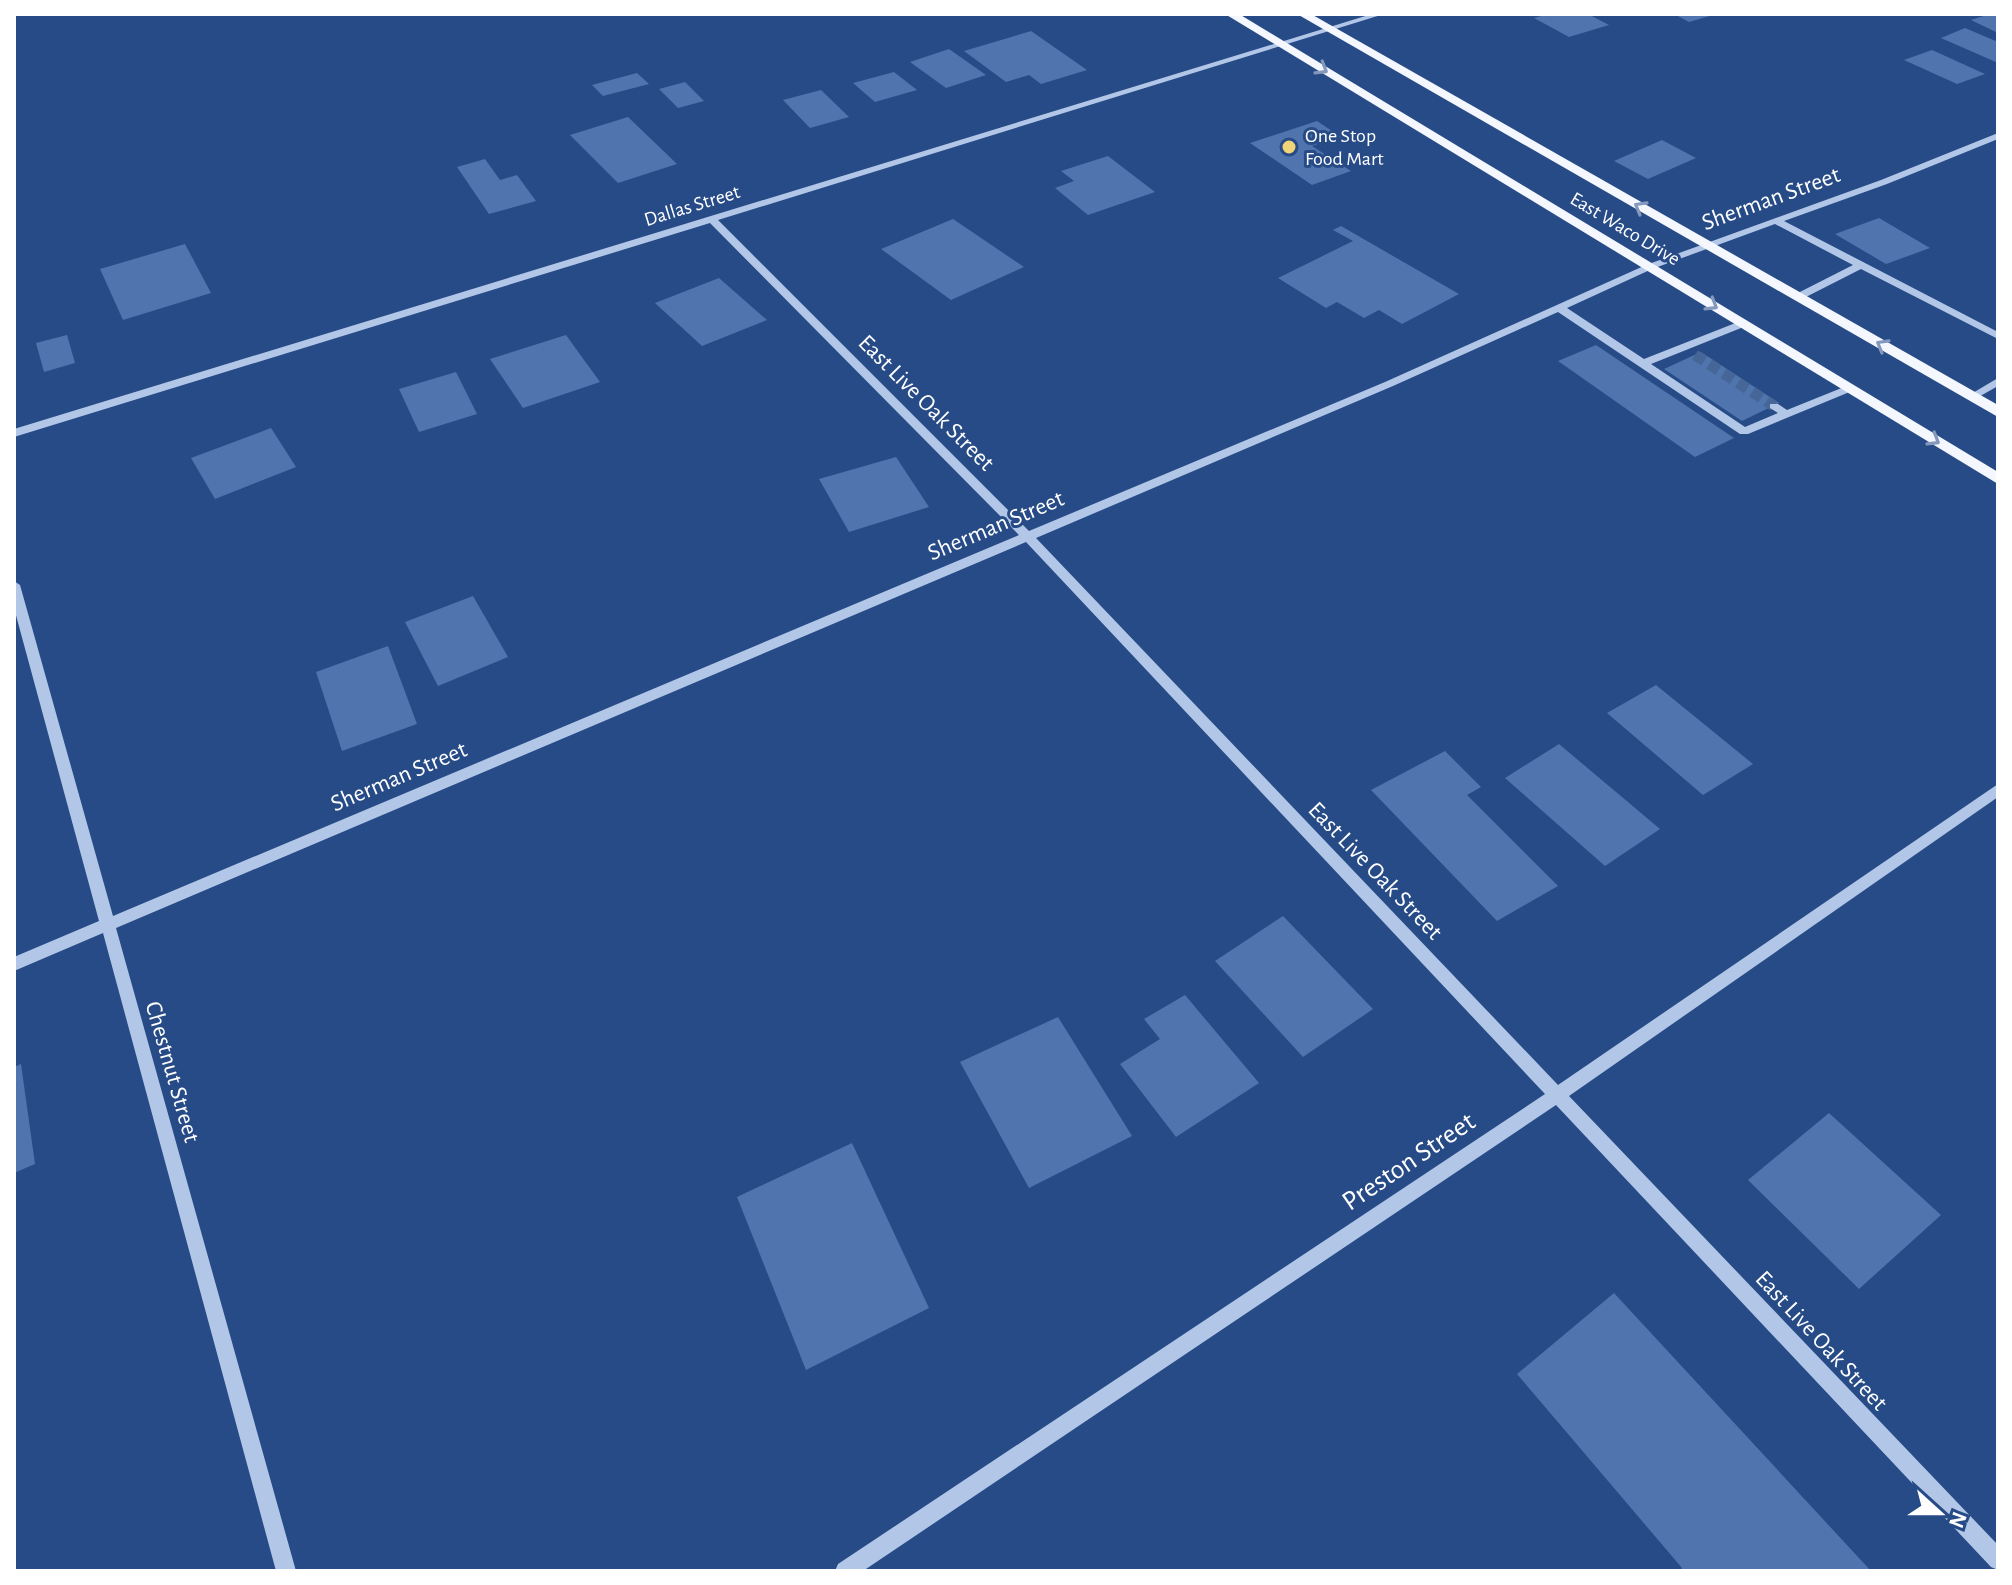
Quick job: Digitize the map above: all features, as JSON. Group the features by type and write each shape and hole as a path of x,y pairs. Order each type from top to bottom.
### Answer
{"main road":[{"name":"East Waco Drive","path":"1231,14 1998,479"},
{"name":"East Waco Drive","path":"1303,14 1998,412"}],"street":[{"name":"Dallas Street","path":"14,433 1380,14"},
{"name":"Sherman Street","path":"14,964 1389,384 1649,267 1884,182 1998,136"},
{"name":"East Live Oak Street","path":"712,219 1027,536 1998,1560"},
{"path":"1776,221 1998,336"},
{"path":"1798,297 1861,265"},
{"path":"1560,308 1744,432 1848,389"},
{"path":"1643,363 1742,324"},
{"path":"1685,348 1695,355"},
{"path":"1971,397 1998,381"},
{"path":"1774,406 1786,414"},
{"name":"Chestnut Street","path":"14,585 286,1571"},
{"name":"Preston Street","path":"845,1571 1557,1095 1998,790"}],"building":[{"path":"1548,14 1588,14 1609,25 1569,37 1534,18"},
{"path":"1674,14 1713,14 1713,15 1689,22"},
{"path":"1998,14 1998,33 1971,20"},
{"path":"1965,28 1998,42 1998,63 1941,38"},
{"path":"1031,31 1087,70 1041,84 1029,75 1006,82 964,51"},
{"path":"949,49 986,75 946,88 910,62"},
{"path":"1932,50 1985,74 1957,84 1904,60"},
{"path":"894,72 917,90 875,102 853,83"},
{"path":"637,73 649,84 603,96 592,85"},
{"path":"685,82 704,101 678,108 659,89"},
{"path":"821,90 849,117 810,128 783,100"},
{"path":"628,117 677,164 618,183 570,135"},
{"path":"1317,121 1341,137 1312,146 1351,171 1312,185 1250,143"},
{"path":"1662,140 1696,158 1648,179 1614,161"},
{"path":"1108,156 1155,192 1088,215 1055,188 1074,181 1061,171"},
{"path":"485,159 500,180 517,175 536,201 489,214 457,167"},
{"path":"1879,218 1930,248 1886,264 1835,234"},
{"path":"953,219 1024,267 951,300 881,249"},
{"path":"1341,226 1459,294 1402,324 1379,310 1364,318 1337,302 1326,308 1278,278 1353,241 1333,230"},
{"path":"185,244 211,293 123,320 100,269"},
{"path":"719,278 767,320 702,346 655,303"},
{"path":"67,335 75,363 44,372 36,343"},
{"path":"566,335 600,382 523,408 490,359"},
{"path":"1596,345 1734,438 1695,457 1558,361"},
{"path":"1701,352 1779,403 1742,421 1664,369"},
{"path":"456,372 477,414 419,432 399,389"},
{"path":"271,428 296,467 215,499 191,458"},
{"path":"896,457 929,507 849,532 819,479"},
{"path":"473,596 508,657 438,686 405,622"},
{"path":"388,646 417,724 342,751 316,672"},
{"path":"1656,685 1753,764 1703,795 1607,713"},
{"path":"1559,744 1660,829 1605,866 1505,778"},
{"path":"1445,751 1481,787 1467,795 1558,886 1497,921 1371,790"},
{"path":"1283,916 1373,1009 1303,1057 1215,961"},
{"path":"1185,995 1259,1083 1176,1137 1120,1064 1160,1039 1144,1019"},
{"path":"1058,1017 1132,1136 1029,1188 960,1062"},
{"path":"21,1064 35,1164 14,1173 14,1067"},
{"path":"1829,1113 1941,1215 1859,1289 1748,1180"},
{"path":"852,1143 929,1308 806,1370 737,1197"},
{"path":"1614,1293 1871,1571 1679,1571 1682,1568 1517,1374"}],"tunnel":[{"path":"1695,355 1774,406"}],"place":[{"name":"One Stop Food Mart","path":"1289,147"}]}
